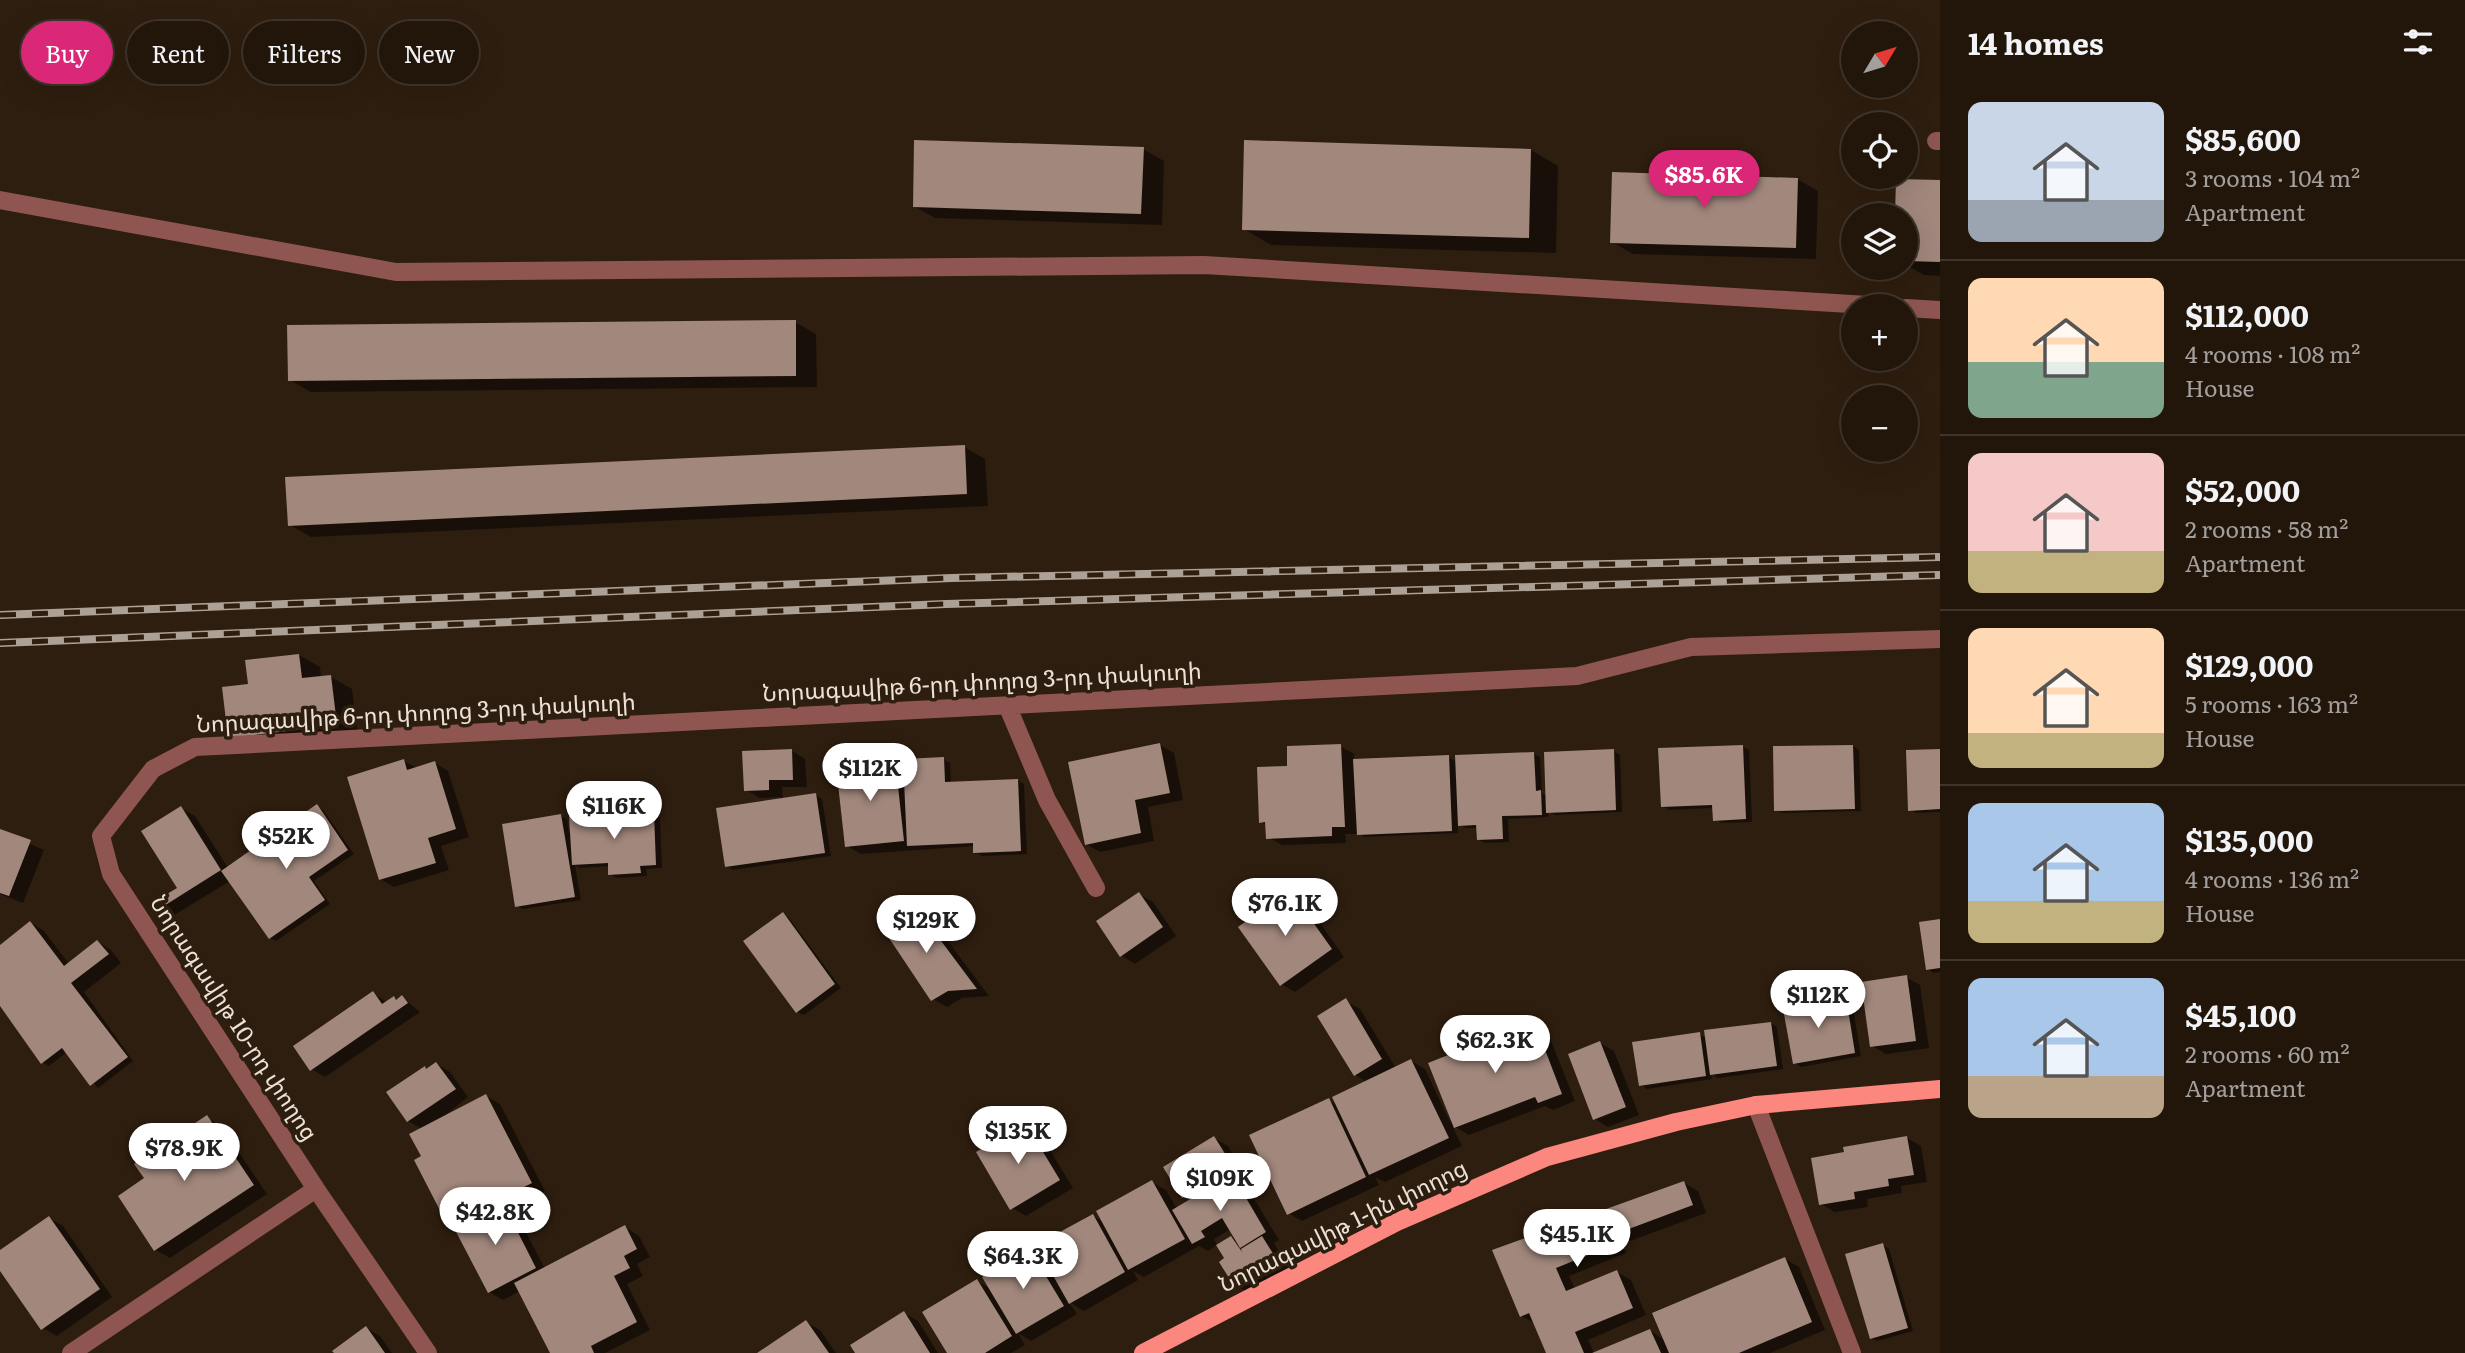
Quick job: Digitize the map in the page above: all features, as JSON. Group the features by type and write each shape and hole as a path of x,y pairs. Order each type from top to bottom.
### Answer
{"main road":[{"name":"Նորագավիթ 1-ին փողոց","path":"1143,1353 1167,1348 1396,1222 1547,1157 1676,1122 1756,1105 1940,1089"}],"street":[{"path":"0,200 396,272 1204,265 1841,303"},
{"path":"1918,309 1940,310"},
{"name":"Նորագավիթ 6-րդ փողոց 3-րդ փակուղի","path":"111,874 101,836 153,769 195,747 1577,676 1691,647 1940,639"},
{"path":"1007,705 1046,800 1096,888"},
{"name":"Նորագավիթ 10-րդ փողոց","path":"111,874 316,1189 428,1353"},
{"path":"1756,1105 1852,1353"},
{"path":"71,1353 316,1189"}],"building":[{"path":"914,140 1144,147 1141,214 913,207"},
{"path":"1244,140 1531,149 1529,238 1242,230"},
{"path":"1612,172 1798,178 1796,248 1610,243"},
{"path":"1918,180 1940,180 1940,262 1918,261 1918,203 1895,203 1896,189 1918,189"},
{"path":"796,320 796,376 288,381 287,325"},
{"path":"965,445 967,494 288,526 285,477"},
{"path":"299,654 302,678 331,675 337,725 228,738 222,687 248,684 245,660"},
{"path":"1160,743 1170,793 1135,800 1141,833 1085,845 1068,762"},
{"path":"1341,744 1345,827 1332,827 1332,836 1266,839 1265,822 1259,823 1257,767 1287,766 1287,746"},
{"path":"1743,745 1746,819 1713,821 1712,805 1661,807 1658,748"},
{"path":"1853,745 1855,809 1774,811 1773,746"},
{"path":"792,749 793,780 769,780 769,790 744,791 742,751"},
{"path":"1614,749 1616,810 1546,813 1544,752"},
{"path":"1940,749 1940,809 1908,811 1906,750"},
{"path":"1534,752 1536,791 1541,790 1542,815 1502,816 1503,839 1477,840 1476,825 1458,826 1455,755"},
{"path":"1449,755 1452,831 1357,835 1353,759"},
{"path":"944,757 945,782 1018,779 1021,851 973,853 973,843 907,846 903,759"},
{"path":"404,759 407,770 435,761 456,829 428,838 436,863 379,880 347,777"},
{"path":"895,759 904,841 845,847 836,766"},
{"path":"816,793 825,853 725,867 716,808"},
{"path":"317,804 348,850 309,877 325,900 269,939 221,871"},
{"path":"181,806 221,870 156,911 152,903 177,888 141,831"},
{"path":"654,813 656,865 640,866 641,873 608,875 608,863 572,865 569,816"},
{"path":"561,814 575,897 515,907 502,824"},
{"path":"0,829 31,840 9,896 0,893"},
{"path":"1290,890 1332,949 1280,986 1238,927"},
{"path":"1139,892 1163,927 1120,957 1096,921"},
{"path":"915,906 977,989 948,991 931,1001 881,926"},
{"path":"783,912 835,984 796,1013 743,941"},
{"path":"1940,919 1940,968 1926,970 1919,922"},
{"path":"30,921 64,966 97,940 109,954 71,983 128,1057 90,1086 62,1048 41,1064 0,1006 0,945"},
{"path":"1907,975 1916,1041 1870,1047 1861,982"},
{"path":"373,991 382,1004 394,996 396,1000 402,995 408,1003 310,1071 293,1046"},
{"path":"1820,996 1823,1007 1847,1003 1855,1053 1793,1064 1782,1003"},
{"path":"1346,998 1382,1059 1354,1076 1317,1016"},
{"path":"1534,1021 1562,1094 1538,1103 1535,1097 1454,1128 1428,1063"},
{"path":"1771,1022 1777,1066 1710,1075 1704,1030"},
{"path":"1700,1032 1706,1076 1639,1086 1632,1042"},
{"path":"1600,1041 1626,1107 1593,1120 1568,1054"},
{"path":"1411,1059 1449,1138 1369,1175 1332,1097"},
{"path":"436,1062 456,1089 407,1122 386,1092 425,1066 426,1069"},
{"path":"486,1094 532,1183 448,1226 414,1160 421,1156 409,1134"},
{"path":"1329,1098 1366,1177 1287,1215 1249,1135"},
{"path":"207,1115 254,1185 154,1251 118,1196 144,1178 134,1164"},
{"path":"1025,1122 1060,1180 1010,1210 976,1152"},
{"path":"1214,1136 1234,1168 1182,1198 1163,1167"},
{"path":"1907,1136 1914,1175 1888,1179 1889,1186 1854,1192 1855,1199 1819,1205 1811,1158 1844,1152 1843,1147"},
{"path":"1232,1174 1266,1232 1240,1248 1222,1218 1201,1231 1205,1237 1192,1244 1172,1210"},
{"path":"1152,1180 1185,1239 1128,1270 1096,1211"},
{"path":"1684,1181 1693,1205 1610,1236 1613,1245 1556,1268 1566,1291 1617,1270 1633,1308 1575,1332 1584,1353 1546,1353 1529,1313 1520,1317 1492,1250"},
{"path":"502,1201 536,1268 488,1293 453,1226"},
{"path":"1093,1214 1125,1272 1069,1304 1036,1245"},
{"path":"49,1216 100,1289 41,1330 0,1271 0,1250"},
{"path":"625,1225 637,1249 624,1256 630,1268 614,1276 637,1322 591,1346 594,1353 550,1353 514,1283"},
{"path":"1231,1236 1242,1252 1241,1249 1262,1236 1277,1260 1234,1286 1219,1262 1224,1258 1216,1245"},
{"path":"1883,1243 1908,1328 1870,1339 1845,1254"},
{"path":"1029,1248 1064,1306 1016,1334 982,1277"},
{"path":"1785,1257 1812,1322 1739,1353 1669,1353 1652,1313"},
{"path":"977,1279 1012,1336 985,1353 947,1353 922,1312"},
{"path":"904,1311 930,1353 855,1353 850,1345"},
{"path":"806,1320 829,1353 757,1353"},
{"path":"366,1326 385,1353 332,1351"},
{"path":"1650,1329 1661,1353 1592,1353"}],"railway":[{"path":"0,615 952,578 1940,557"},
{"path":"0,643 946,604 1940,575"}]}
